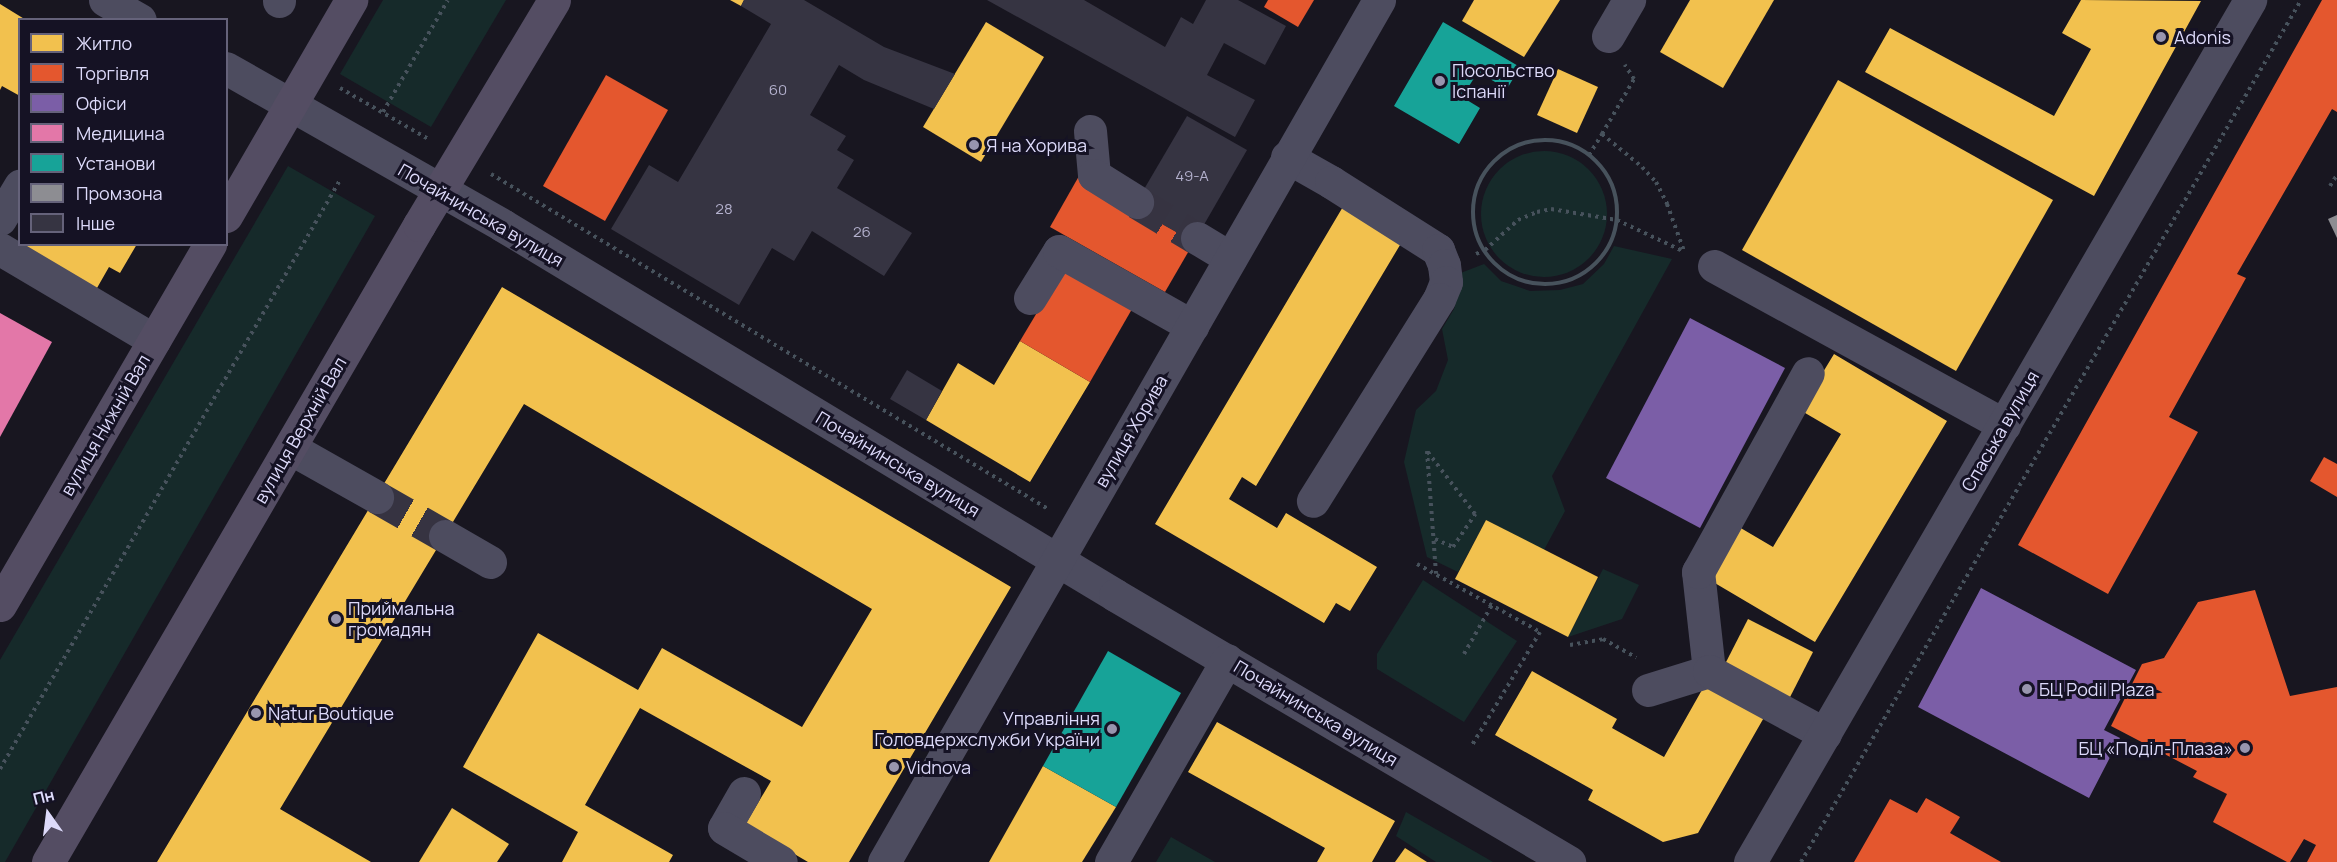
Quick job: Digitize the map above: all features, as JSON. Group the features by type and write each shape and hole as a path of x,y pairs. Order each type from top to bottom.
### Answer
{"main road":[{"path":"228,213 351,0"},
{"name":"вулиця Верхній Вал","path":"48,862 439,191 554,0"},
{"name":"вулиця Нижній Вал","path":"0,605 209,246"}],"street":[{"path":"105,0 136,18"},
{"name":"вулиця Хорива","path":"884,862 1379,0"},
{"path":"1608,36 1629,0"},
{"name":"Спаська вулиця","path":"1750,862 2250,0"},
{"name":"Почайнинська вулиця","path":"228,69 502,225 1058,560 1569,862"},
{"path":"1089,131 1094,175 1137,202"},
{"path":"1287,158 1331,182 1438,250 1444,265 1446,282 1439,299 1313,501"},
{"path":"0,219 18,189"},
{"path":"1197,238 1230,258"},
{"path":"0,249 154,340"},
{"path":"1030,298 1059,251 1192,326"},
{"path":"1714,266 2004,425"},
{"path":"1708,671 1698,572 1808,373"},
{"path":"290,448 377,497"},
{"path":"445,536 490,562"},
{"path":"1112,862 1227,660"},
{"path":"1648,690 1708,671 1825,734"},
{"path":"744,793 724,828 781,862"}],"path":[{"path":"383,112 448,0"},
{"path":"1801,862 2301,0"},
{"path":"1589,155 1634,79 1608,36"},
{"path":"311,71 459,158 522,191 1051,511"},
{"path":"1602,134 1656,182 1668,204 1684,251"},
{"path":"1543,140 1568,144 1589,155 1606,173 1616,196 1617,220 1610,244 1596,264 1576,277 1552,284 1529,283 1508,274 1491,259 1478,240 1473,218 1475,195 1484,174 1499,156 1519,145 1543,140"},
{"path":"2330,186 2337,175"},
{"path":"0,770 340,180"},
{"path":"1444,265 1485,250 1518,220 1551,209 1617,220 1714,266"},
{"path":"1435,539 1453,547 1475,514 1427,451 1437,575"},
{"path":"1417,564 1540,632 1471,747"},
{"path":"1464,654 1492,605"},
{"path":"1570,645 1603,639"}],"green space":[{"path":"383,0 506,0 431,127 340,74"},
{"path":"1544,151 1568,155 1589,169 1603,190 1607,214 1603,238 1589,259 1568,273 1544,277 1520,273 1499,259 1485,238 1481,214 1485,190 1499,169 1520,155"},
{"path":"288,166 375,216 5,862 0,862 0,660"},
{"path":"1614,246 1672,259 1552,476 1565,511 1544,550 1486,520 1458,572 1427,557 1404,462 1416,410 1436,391 1448,360 1442,329 1454,309 1459,291 1458,274 1484,264 1501,281 1530,291 1560,290 1583,284 1604,264"},
{"path":"1603,569 1639,585 1622,619 1568,637"},
{"path":"1423,580 1517,641 1464,722 1377,669 1377,654"},
{"path":"1406,812 1493,862 1436,862 1396,836"},
{"path":"1171,837 1215,862 1156,862"}],"building: Житло":[{"path":"730,0 744,0 741,6"},
{"path":"1474,0 1560,0 1524,57 1462,21"},
{"path":"1690,0 1774,0 1723,88 1660,52"},
{"path":"2081,0 2201,1 2094,196 1865,72 1890,28 2054,116 2091,49 2062,33"},
{"path":"0,4 23,18 18,18 18,95 2,86 0,90"},
{"path":"986,22 1044,57 981,162 923,127"},
{"path":"1558,69 1598,87 1577,133 1537,115"},
{"path":"1838,80 2053,200 1956,371 1742,250"},
{"path":"1344,205 1403,240 1256,486 1242,477 1229,499 1277,528 1286,513 1377,567 1350,611 1336,603 1324,623 1155,524"},
{"path":"25,246 136,246 120,273 109,267 93,295"},
{"path":"502,287 1011,587 849,862 808,862 745,825 771,781 640,708 585,805 673,855 669,862 562,862 578,832 463,767 538,633 638,690 662,648 802,727 872,609 524,404 280,809 371,862 157,862"},
{"path":"1020,341 1090,382 1030,482 926,420 958,363 994,385"},
{"path":"1834,354 1947,421 1815,642 1708,579 1739,527 1773,547 1841,434 1800,410"},
{"path":"1486,520 1598,577 1568,637 1455,579"},
{"path":"1748,619 1813,652 1787,703 1722,670"},
{"path":"1532,671 1617,719 1612,728 1664,757 1707,681 1766,714 1698,833 1663,842 1588,800 1593,790 1495,735"},
{"path":"1217,722 1395,821 1372,862 1317,862 1325,848 1188,772"},
{"path":"1043,766 1116,807 1082,862 989,862"},
{"path":"452,808 509,844 497,862 419,862"},
{"path":"1405,848 1427,862 1395,862"}],"building: Торгівля":[{"path":"1268,0 1314,0 1298,27 1264,7"},
{"path":"2322,0 2337,0 2337,112 2332,109 2237,274 2246,278 2169,417 2198,432 2108,594 2018,545"},
{"path":"606,75 668,110 605,221 543,186"},
{"path":"1079,176 1194,242 1165,292 1050,227"},
{"path":"1063,269 1132,309 1090,382 1020,341"},
{"path":"2324,457 2337,464 2337,497 2310,481"},
{"name":"БЦ «Поділ-Плаза»","path":"2255,590 2290,696 2337,687 2337,862 2307,862 2316,845 2304,839 2290,862 2287,862 2213,822 2227,794 2193,777 2197,771 2111,726 2142,664 2164,658 2198,602"},
{"path":"1926,798 1960,817 1950,833 2001,862 1854,862 1890,799 1917,813"}],"building: Офіси":[{"path":"1690,318 1785,368 1700,528 1606,478"},
{"name":"БЦ Podil Plaza","path":"1981,588 2136,670 2104,730 2120,738 2089,798 1918,707"}],"building: Медицина":[{"path":"0,313 52,342 0,437"}],"building: Установи":[{"name":"Посольство Іспанії","path":"1443,22 1520,67 1507,89 1478,72 1462,97 1480,108 1459,144 1394,106"},
{"name":"Управління Головдержслужби України","path":"1108,651 1181,693 1116,807 1043,766"}],"building: Промзона":[{"path":"2337,215 2337,238 2328,219"}],"building: Інше":[{"path":"744,0 804,0 884,47 955,74 934,109 864,80 839,65 810,115 846,136 837,150 854,160 837,188 912,233 884,276 812,231 794,261 772,248 739,305 611,229 649,165 678,182 771,24 741,6"},
{"path":"987,0 1084,0 1165,47 1181,17 1193,24 1206,0 1238,0 1286,26 1265,65 1224,43 1207,75 1255,100 1235,137"},
{"path":"1187,116 1247,150 1194,242 1133,208"},
{"path":"907,370 942,391 926,420 890,399"}],"tunnel":[{"path":"1137,202 1197,238"},
{"path":"377,497 445,536"}],"place":[{"name":"Adonis","path":"2161,37"},
{"name":"Посольство Іспанії","path":"1440,81"},
{"name":"Я на Хорива","path":"974,145"},
{"name":"Приймальна громадян","path":"336,619"},
{"name":"БЦ Podil Plaza","path":"2027,689"},
{"name":"Natur Boutique","path":"256,713"},
{"name":"Управління Головдержслужби України","path":"1112,729"},
{"name":"БЦ «Поділ-Плаза»","path":"2245,748"},
{"name":"Vidnova","path":"894,767"}]}
